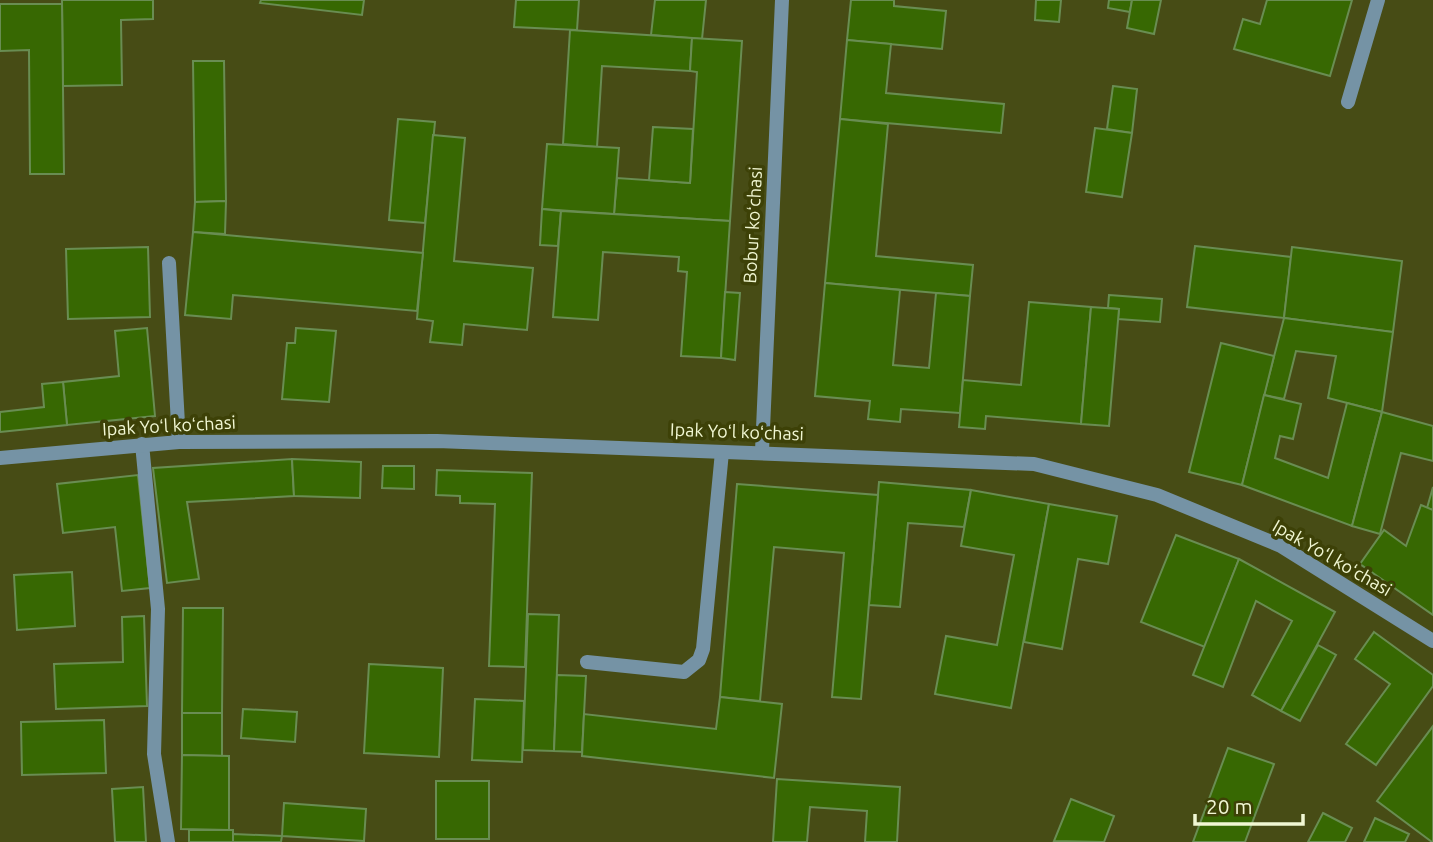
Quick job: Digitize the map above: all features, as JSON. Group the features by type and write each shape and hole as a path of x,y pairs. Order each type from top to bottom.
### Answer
{"street":[{"name":"Bobur koʻchasi","path":"762,452 782,0"},
{"path":"1348,102 1378,0"},
{"path":"169,263 178,442"},
{"name":"Ipak Yoʻl koʻchasi","path":"0,458 178,442 436,441 1034,464 1157,495 1281,547 1433,641"},
{"path":"142,444 158,609 153,754 168,842"},
{"path":"587,662 684,673 699,660 704,649 722,452"}],"building":[{"path":"62,0 153,0 153,19 121,20 122,85 63,86"},
{"path":"261,0 364,0 362,15 260,3"},
{"path":"516,0 579,0 577,30 514,27"},
{"path":"655,0 706,0 702,39 651,35"},
{"path":"851,0 894,0 894,6 946,11 942,49 847,40"},
{"path":"1036,0 1061,0 1059,22 1035,20"},
{"path":"1109,0 1132,0 1130,12 1108,8"},
{"path":"1132,0 1161,0 1154,34 1127,28"},
{"path":"1267,0 1352,0 1330,76 1234,49 1243,19 1260,24"},
{"path":"0,4 62,4 64,174 30,174 29,50 0,51"},
{"path":"570,30 692,38 690,71 602,66 597,147 563,144"},
{"path":"692,38 742,41 730,221 614,214 617,178 690,183 697,72 690,71"},
{"path":"847,40 891,44 886,93 1004,104 1001,133 840,119"},
{"path":"193,61 224,61 226,201 195,202"},
{"path":"1113,86 1137,89 1132,133 1107,129"},
{"path":"398,119 435,122 425,223 389,220"},
{"path":"840,119 888,124 876,256 973,265 970,296 825,283"},
{"path":"653,127 693,129 690,183 649,180"},
{"path":"1095,128 1132,133 1122,197 1086,192"},
{"path":"433,135 465,138 454,261 533,268 527,330 464,324 462,345 430,342 433,321 417,319"},
{"path":"547,144 619,148 614,214 542,209"},
{"path":"226,201 225,234 193,232 195,202"},
{"path":"542,209 561,211 558,246 540,245"},
{"path":"561,211 730,221 721,358 681,356 687,272 678,271 679,257 603,252 598,320 553,317"},
{"path":"193,232 423,253 417,311 233,295 231,319 185,315"},
{"path":"1195,246 1291,257 1284,318 1187,307"},
{"path":"148,247 150,317 68,319 66,249"},
{"path":"1292,247 1402,261 1393,332 1284,318"},
{"path":"825,283 900,290 893,365 929,368 936,293 970,296 960,413 901,409 900,422 868,419 870,401 815,396"},
{"path":"725,292 740,293 735,360 721,358"},
{"path":"1109,295 1162,299 1160,322 1118,319 1119,309 1108,308"},
{"path":"1029,302 1091,307 1081,424 986,416 985,429 959,427 963,380 1021,385"},
{"path":"1091,307 1119,309 1109,426 1081,424"},
{"path":"1284,318 1393,332 1382,412 1328,398 1336,356 1296,351 1284,399 1264,395"},
{"path":"147,328 155,416 67,425 63,382 119,376 115,331"},
{"path":"296,328 336,331 329,402 282,399 287,343 295,343"},
{"path":"1221,343 1274,356 1242,485 1189,472"},
{"path":"63,382 67,425 0,432 0,412 44,407 42,384"},
{"path":"1264,395 1301,404 1293,439 1280,436 1275,458 1328,478 1347,403 1382,412 1352,526 1242,485"},
{"path":"1382,412 1433,426 1433,461 1401,453 1380,534 1352,526"},
{"path":"292,459 294,496 187,502 199,579 167,583 153,468"},
{"path":"292,459 361,462 360,498 294,496"},
{"path":"383,466 414,466 414,489 382,488"},
{"path":"437,470 532,473 525,667 489,666 495,504 460,503 460,496 436,495"},
{"path":"138,475 150,588 122,591 115,527 63,533 57,484"},
{"path":"879,482 971,490 964,527 908,523 900,607 869,605"},
{"path":"737,484 878,495 861,699 832,697 844,553 774,547 760,701 720,697"},
{"path":"1433,487 1433,510 1427,508"},
{"path":"971,490 1049,504 1011,708 935,694 946,636 997,645 1014,555 961,546"},
{"path":"1049,504 1117,516 1108,564 1078,559 1062,649 1024,642"},
{"path":"1421,505 1433,510 1433,615 1360,564 1384,530 1406,546"},
{"path":"1176,535 1239,559 1205,647 1141,622"},
{"path":"1239,559 1335,612 1281,711 1252,695 1292,621 1256,601 1223,687 1193,675"},
{"path":"72,572 75,626 17,630 14,575"},
{"path":"183,608 223,608 222,713 182,713"},
{"path":"528,614 559,615 554,751 523,750"},
{"path":"144,616 147,706 56,709 54,664 123,662 122,617"},
{"path":"1374,632 1433,675 1433,686 1376,765 1346,744 1390,684 1355,659"},
{"path":"1318,645 1336,655 1300,721 1281,711"},
{"path":"369,664 443,668 439,757 364,753"},
{"path":"557,675 586,676 582,752 554,751"},
{"path":"720,697 782,704 774,778 582,756 584,714 716,729"},
{"path":"475,699 524,701 522,762 472,760"},
{"path":"243,709 297,712 295,742 241,738"},
{"path":"182,713 222,713 222,756 182,755"},
{"path":"104,720 106,773 22,775 21,722"},
{"path":"1433,726 1433,842 1432,842 1377,801"},
{"path":"1228,748 1274,764 1245,842 1193,842"},
{"path":"182,755 229,756 229,830 181,829"},
{"path":"777,779 900,787 897,842 865,842 867,811 810,807 807,842 773,842"},
{"path":"436,781 489,781 489,839 436,839"},
{"path":"143,787 146,842 115,842 112,789"},
{"path":"1071,799 1114,816 1104,842 1054,841"},
{"path":"284,803 366,809 364,841 282,836"},
{"path":"1323,813 1352,828 1345,842 1308,842"},
{"path":"1375,818 1409,834 1405,842 1364,842"},
{"path":"189,830 233,830 233,842 189,842"},
{"path":"233,834 282,836 281,842 233,842"}]}
